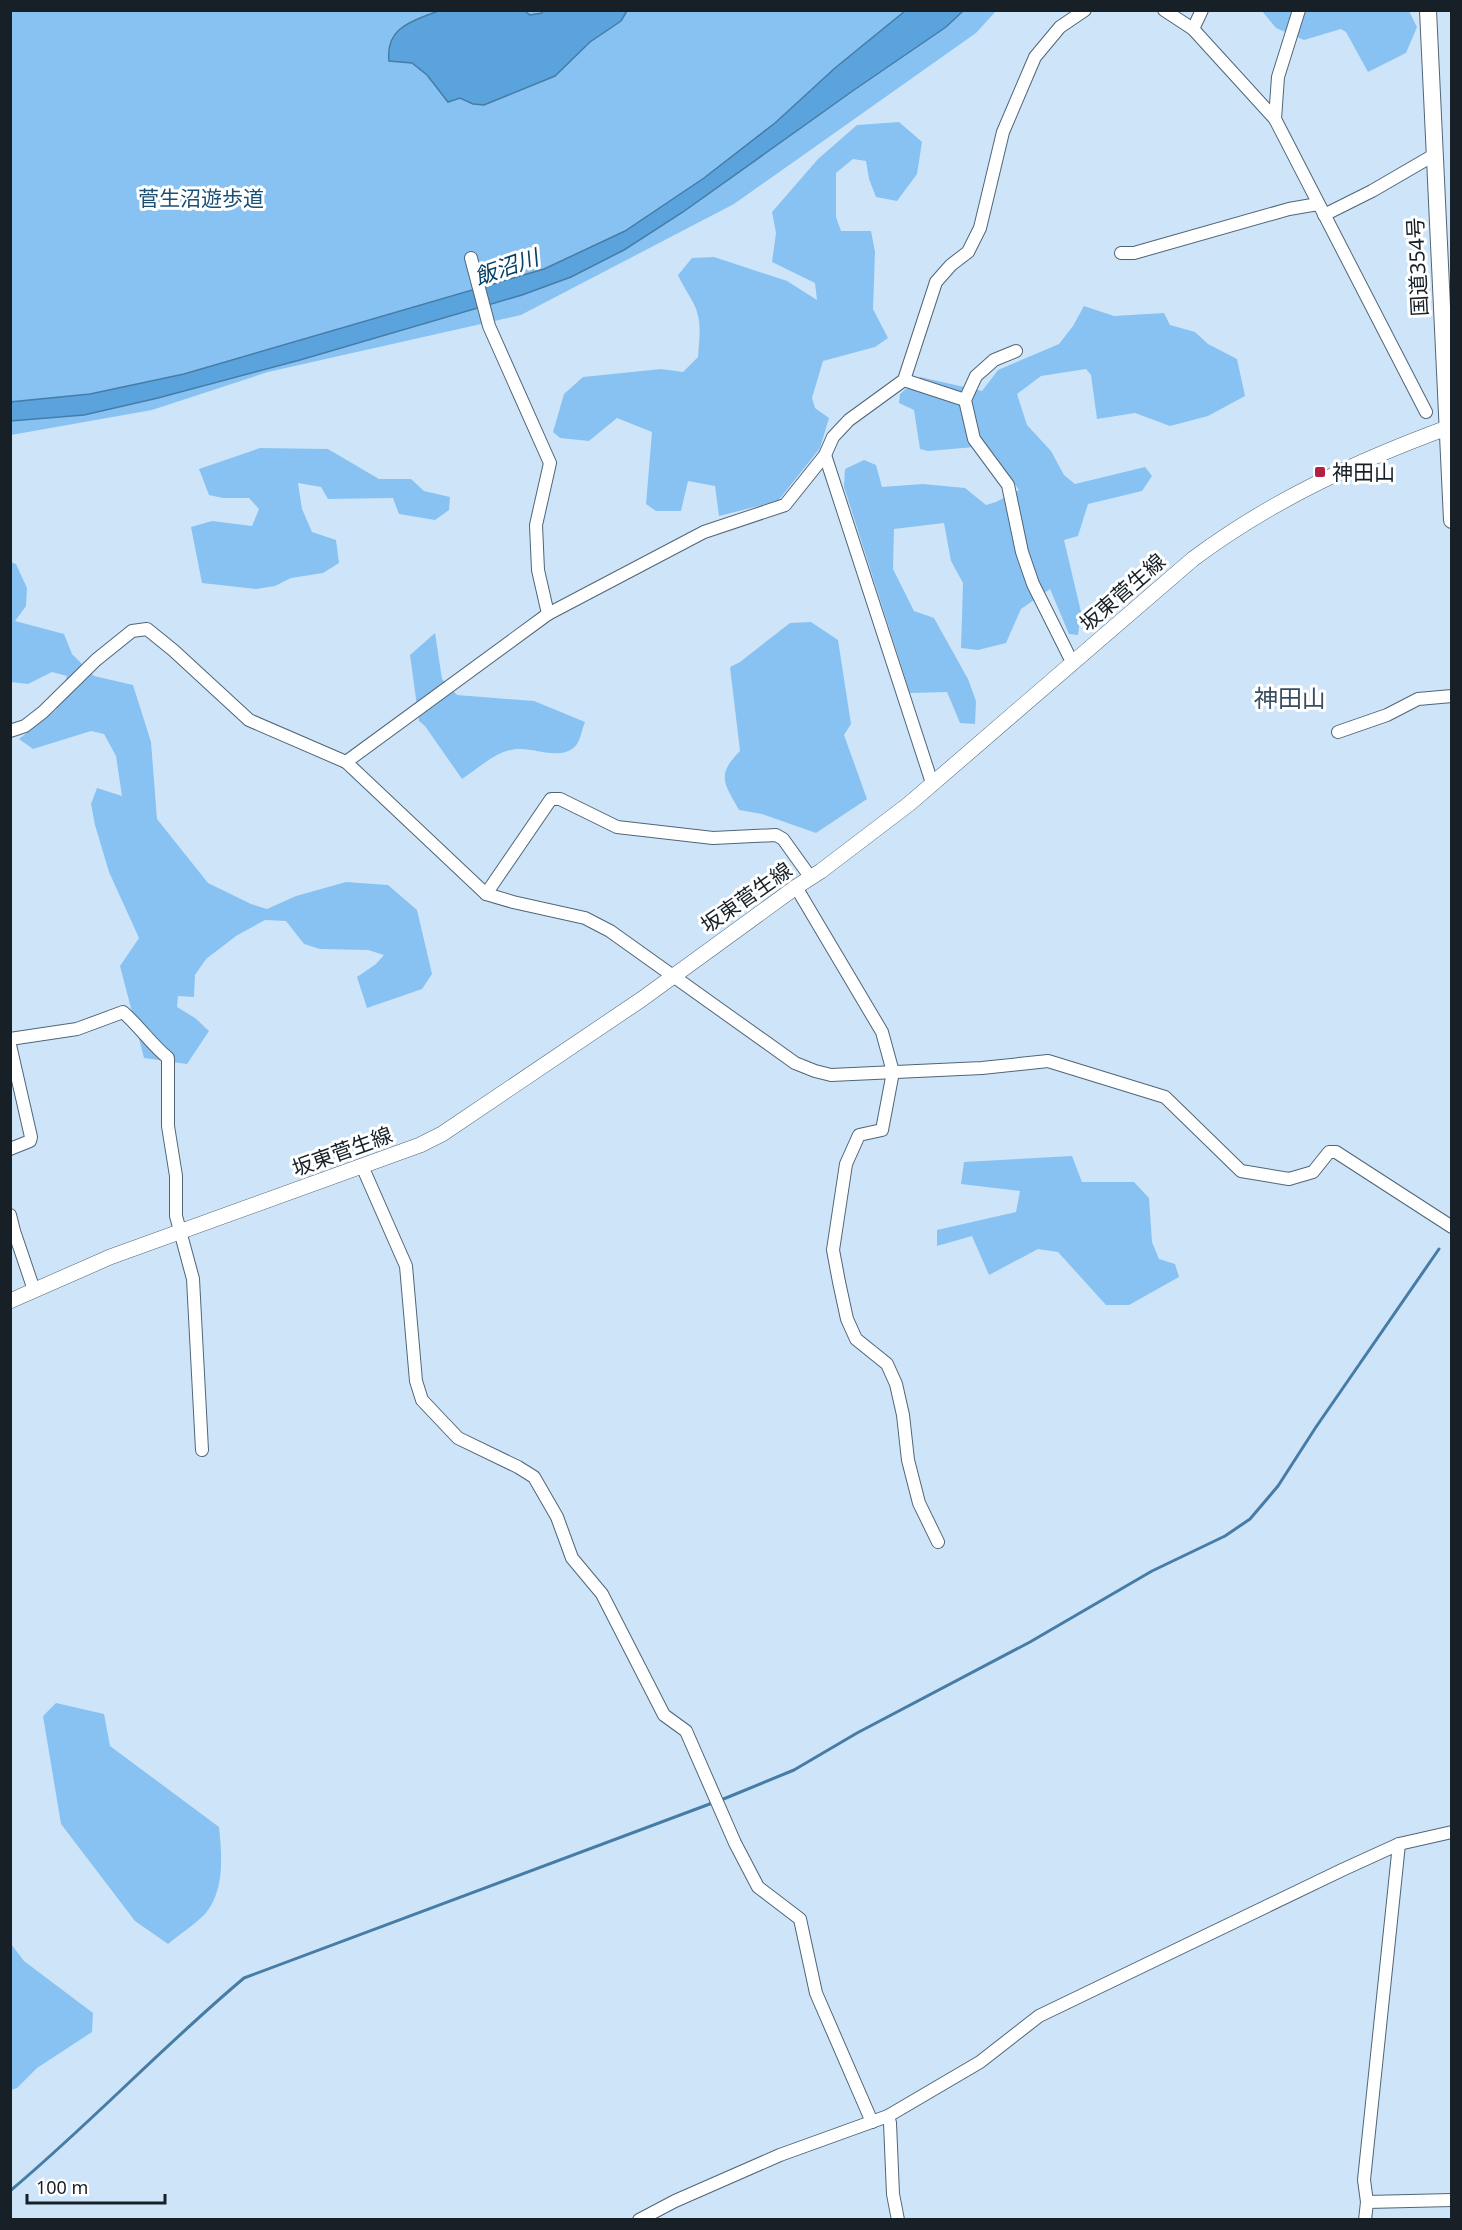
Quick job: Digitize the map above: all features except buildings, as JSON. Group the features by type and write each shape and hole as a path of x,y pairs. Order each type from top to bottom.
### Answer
{"highway":[{"name":"国道354号","path":"1428,10 1452,520"}],"main road":[{"name":"坂東菅生線","path":"10,1301 110,1257 420,1146 442,1134 642,999 811,878 909,804 1193,559 1257,514 1362,461 1449,427"}],"street":[{"path":"346,762 548,614 704,532 785,505 825,455 832,437 849,420 904,380 936,282 951,265 968,252 980,228 1003,132 1035,57 1060,27 1084,10"},
{"path":"1164,10 1193,29 1275,119 1426,412"},
{"path":"1193,29 1202,10"},
{"path":"1275,119 1278,77 1299,10"},
{"path":"1121,253 1134,253 1289,209 1321,209 1372,191 1434,155"},
{"path":"1438,240 1452,230"},
{"path":"472,261 489,327 550,463 536,525 538,570 548,614"},
{"path":"1016,351 994,360 976,376 965,400 974,439 1008,485 1022,552 1033,584 1074,662"},
{"path":"904,380 965,400"},
{"path":"825,455 932,783"},
{"path":"10,731 24,726 43,712 96,660 132,631 147,629 249,720 346,762 486,894 502,900 585,918 610,931 795,1063 815,1071 831,1074 982,1068 1048,1061 1165,1097 1241,1171 1288,1179 1314,1172 1329,1152 1336,1152 1452,1227"},
{"path":"1338,732 1387,715 1418,699 1452,696"},
{"path":"486,894 551,799 560,799 617,827 713,838 776,835 783,839 811,878"},
{"path":"796,887 882,1032 893,1072 882,1130 859,1135 846,1164 832,1250 847,1319 856,1339 887,1364 896,1384 903,1414 908,1460 919,1503 938,1542"},
{"path":"10,1039 76,1029 123,1012 138,1025 152,1045 168,1058 168,1126 176,1176 176,1216 193,1279 202,1450"},
{"path":"10,1045 32,1137 30,1142 10,1149"},
{"path":"363,1166 406,1266 416,1381 422,1400 458,1438 534,1477 557,1517 572,1558 602,1594 664,1715 686,1731 735,1842 758,1887 800,1919 816,1993 872,2122"},
{"path":"10,1215 34,1290"},
{"path":"639,2220 675,2200 780,2155 888,2116 980,2062 1039,2016 1342,1870 1399,1845 1452,1832"},
{"path":"1365,2220 1367,2202 1364,2180 1399,1845"},
{"path":"888,2116 892,2194 898,2220"},
{"path":"1367,2202 1452,2200"}],"green space":[{"name":"菅生沼遊歩道","path":"11,11 996,11 976,33 734,204 521,315 268,372 152,410 11,435"},
{"path":"1262,11 1409,11 1417,27 1406,53 1368,72 1346,32 1341,29 1304,40 1276,28"},
{"path":"899,122 922,142 917,174 897,201 876,197 869,179 866,161 853,159 836,173 836,217 841,231 871,231 875,252 873,309 888,338 875,347 823,361 812,398 815,408 829,418 820,448 778,501 719,516 715,486 688,481 681,511 656,511 646,504 652,432 617,418 589,441 560,438 553,432 564,394 583,377 661,369 683,372 698,357 700,333 698,315 678,275 692,258 714,257 787,281 817,300 815,283 772,262 776,233 772,212 818,159 857,125"},
{"path":"1084,306 1114,316 1164,313 1170,325 1195,332 1208,344 1237,359 1245,396 1208,416 1170,426 1135,413 1097,419 1091,375 1086,369 1041,376 1017,394 1027,425 1051,451 1064,475 1075,484 1145,467 1152,476 1142,491 1088,504 1078,536 1064,540 1081,612 1078,635 1069,634 1050,589 1021,609 1006,643 978,650 961,648 963,583 951,561 944,523 894,529 893,569 914,611 934,618 968,679 976,701 975,724 960,723 947,692 910,693 844,487 845,469 864,460 876,465 882,487 923,484 965,488 986,505 1019,490 986,446 928,451 920,449 914,410 899,403 900,394 920,377 982,391 998,370 1059,344 1073,326"},
{"path":"260,448 328,449 379,479 411,479 424,491 450,497 449,510 435,520 399,514 393,498 328,499 321,487 298,483 302,509 312,532 336,540 339,563 323,573 291,578 275,586 256,589 202,583 191,527 212,521 252,526 259,509 249,498 223,498 209,495 199,469"},
{"path":"10,562 16,564 27,588 26,606 15,621 64,634 72,654 94,676 133,685 151,742 157,819 208,883 251,904 267,909 296,896 346,882 388,885 417,910 432,974 422,989 367,1008 357,977 376,964 384,955 368,950 320,949 304,944 286,921 265,920 236,936 206,959 195,975 194,997 178,996 177,1007 195,1018 209,1031 187,1064 144,1058 120,966 139,938 109,872 91,804 97,788 122,796 116,756 104,734 91,731 33,749 19,739 56,710 67,676 52,672 28,684 11,682"},
{"path":"811,622 838,640 851,724 844,735 867,799 816,833 762,814 739,810 729,793 725,779 725,773 732,759 740,751 730,667 740,662 790,623"},
{"path":"435,633 442,679 457,695 534,701 585,722 577,744 565,752 557,753 526,749 504,752 462,779 425,726 419,721 410,655"},
{"path":"1072,1156 1082,1182 1134,1182 1149,1198 1152,1242 1159,1259 1175,1264 1179,1277 1129,1305 1106,1305 1058,1252 1038,1249 989,1275 972,1236 937,1246 937,1230 1016,1212 1020,1191 961,1184 964,1162"},
{"path":"56,1703 104,1714 110,1746 219,1827 221,1872 216,1894 205,1914 168,1944 135,1921 61,1824 43,1716"},
{"path":"11,1944 24,1961 93,2013 92,2032 37,2068 17,2088 11,2090"}],"shaded area":[{"path":"438,11 525,11 530,15 543,11 627,11 621,21 590,42 555,76 484,105 473,104 460,98 448,102 427,75 412,63 389,61 391,40 396,33 410,22"},
{"path":"905,11 963,11 946,27 683,212 624,250 571,277 522,295 300,360 158,398 84,415 11,421 10,402 90,394 184,374 544,269 625,231 704,178 775,123 835,68"}],"waterway":[{"path":"721,1800 794,1770 857,1733 1030,1642 1152,1571 1225,1536 1250,1519 1278,1486 1439,1249"},
{"path":"10,2191 244,1978 715,1802"}],"place":[{"name":"神田山","path":"1320,472"}],"district":[{"name":"神田山","path":"1290,697"}],"water label":[{"name":"飯沼川","path":"506,266"}]}
